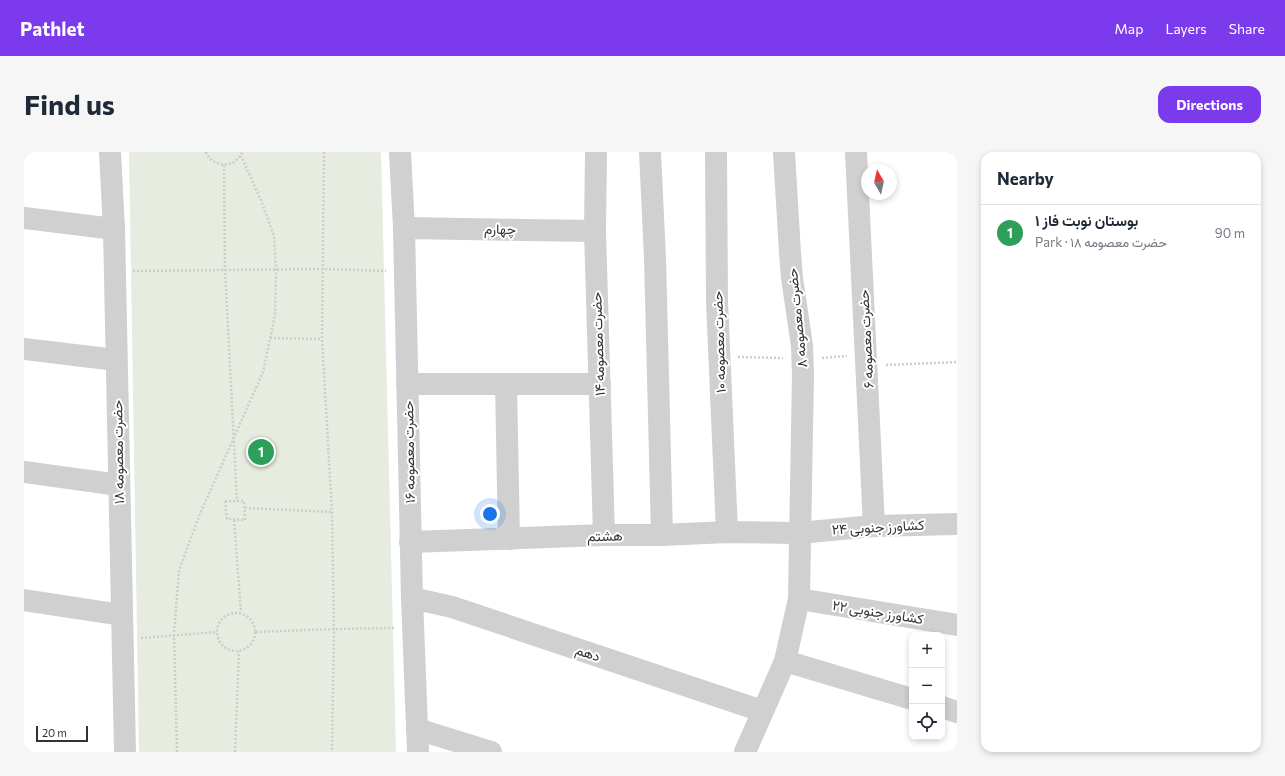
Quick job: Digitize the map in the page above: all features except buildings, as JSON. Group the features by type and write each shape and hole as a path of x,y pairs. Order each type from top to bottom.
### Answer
{"street":[{"name":"حضرت معصومه ۱۸","path":"110,152 114,229 125,752"},
{"name":"حضرت معصومه ۱۶","path":"400,152 404,228 410,542 418,752"},
{"name":"حضرت معصومه ۱۴","path":"596,152 595,231 604,535"},
{"path":"650,152 655,258 662,535"},
{"name":"حضرت معصومه ۱۰","path":"716,152 717,301 727,532"},
{"name":"حضرت معصومه ۸","path":"745,752 785,661 799,599 799,533 803,383 802,346 791,266 784,152"},
{"name":"حضرت معصومه ۶","path":"856,152 874,526"},
{"path":"24,218 114,229"},
{"name":"چهارم","path":"404,228 595,231"},
{"path":"24,349 116,360"},
{"path":"407,384 600,384"},
{"path":"506,384 509,539"},
{"path":"24,472 119,485"},
{"name":"کشاورز جنوبی ۲۴","path":"799,533 874,526 957,524"},
{"name":"هشتم","path":"410,542 727,532 799,533"},
{"name":"دهم","path":"412,598 452,608 762,711"},
{"name":"کشاورز جنوبی ۲۲","path":"799,599 957,625"},
{"path":"24,600 122,614"},
{"path":"785,661 909,697"},
{"path":"945,709 957,712"},
{"path":"417,728 491,752"}],"path":[{"path":"177,752 174,634 179,570 200,514 263,372 275,315 276,270 274,236 242,154 234,162 224,165 215,163 206,152"},
{"path":"324,152 322,339 332,512 334,628 332,752"},
{"path":"224,165 225,270 237,501"},
{"path":"114,271 323,269 405,271"},
{"path":"270,338 322,339"},
{"path":"867,366 957,362"},
{"path":"225,500 237,501 244,501 245,520 227,520 225,500"},
{"path":"245,508 332,512"},
{"path":"234,520 241,612"},
{"path":"241,612 252,620 256,632 251,645 239,651 228,650 219,642 216,632 220,620 229,613 241,612"},
{"path":"256,632 334,628 413,628"},
{"path":"122,640 174,634 216,632"},
{"path":"235,752 239,651"}],"shaded area":[{"path":"129,152 381,152 396,752 139,752"}],"place":[{"name":"بوستان نوبت فاز ۱","path":"261,452"}]}
